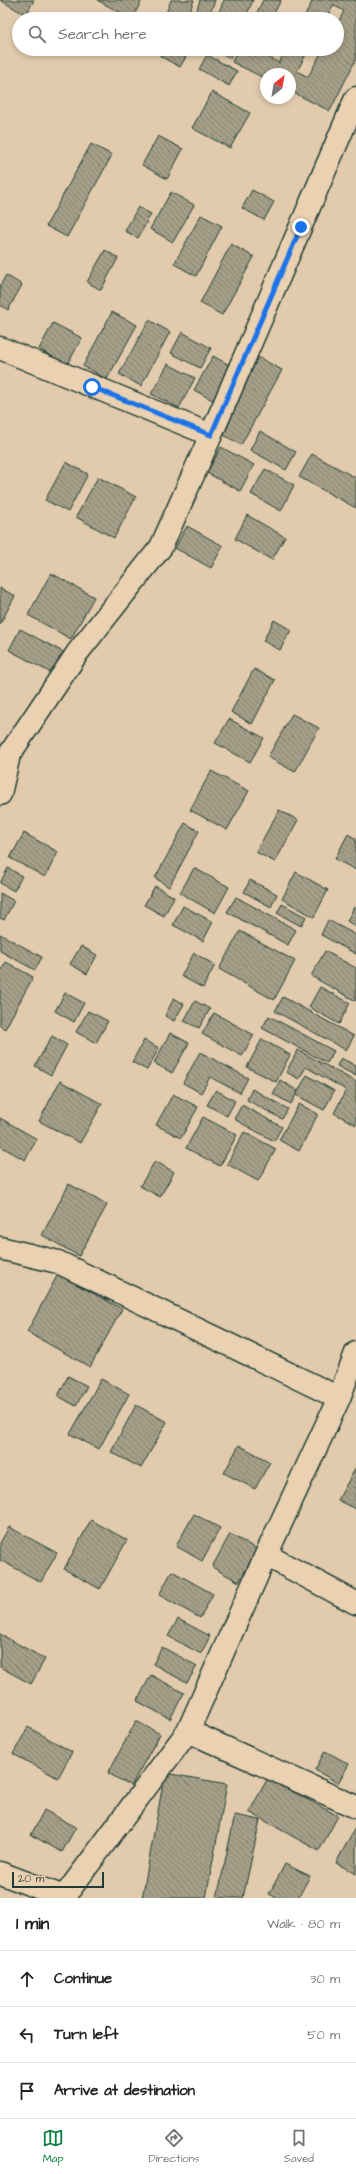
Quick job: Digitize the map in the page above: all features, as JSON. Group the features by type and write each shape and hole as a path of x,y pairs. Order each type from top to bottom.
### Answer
{"street":[{"path":"0,794 5,753 78,652 161,547 211,435 356,98"},
{"path":"0,348 211,435"},
{"path":"0,1248 58,1262 339,1398"},
{"path":"0,1873 65,1898 188,1731 266,1555 339,1398 356,1353"},
{"path":"266,1555 356,1603"},
{"path":"188,1731 356,1806"}],"building":[{"path":"0,0 34,0 28,12 21,12"},
{"path":"97,0 142,0 136,12 119,12"},
{"path":"171,0 194,0 190,12 167,12"},
{"path":"200,0 215,0 211,12 196,12"},
{"path":"224,0 253,0 248,12 219,12"},
{"path":"263,0 281,0 275,12 257,12"},
{"path":"313,0 356,0 356,59 330,111 296,94 296,68 260,68 260,76 232,62 235,56 266,56 279,63 282,56 305,56 297,71 308,77 319,56 344,56 344,11 333,5 330,12 307,12"},
{"path":"160,56 186,56 180,67"},
{"path":"206,56 209,56 237,71 229,86 199,69"},
{"path":"212,92 250,113 230,148 192,128"},
{"path":"158,136 183,149 167,179 142,165"},
{"path":"91,144 112,155 67,237 46,226"},
{"path":"252,190 274,202 264,220 242,208"},
{"path":"171,192 194,205 173,242 150,229"},
{"path":"138,207 151,214 138,238 125,231"},
{"path":"201,215 222,226 196,276 174,264"},
{"path":"231,244 254,257 222,315 200,303"},
{"path":"105,250 118,258 101,290 87,282"},
{"path":"6,275 22,285 8,310 0,305 0,286"},
{"path":"112,312 137,325 107,379 83,366"},
{"path":"149,320 170,332 141,386 119,374"},
{"path":"53,323 82,338 67,365 39,349"},
{"path":"182,332 211,348 200,368 171,353"},
{"path":"213,356 233,367 214,401 194,390"},
{"path":"258,357 282,370 241,445 217,431"},
{"path":"168,364 195,378 179,408 151,394"},
{"path":"260,431 296,452 286,470 250,450"},
{"path":"221,447 254,465 240,491 207,473"},
{"path":"312,454 356,478 356,508 299,477"},
{"path":"66,462 88,474 68,512 45,500"},
{"path":"265,469 294,485 281,511 251,494"},
{"path":"98,477 136,497 114,538 76,517"},
{"path":"247,515 285,537 272,560 235,539"},
{"path":"187,526 223,546 211,568 175,548"},
{"path":"51,573 94,597 71,639 28,615"},
{"path":"0,588 15,596 0,624"},
{"path":"274,620 291,630 280,650 263,641"},
{"path":"20,629 65,653 53,674 9,650"},
{"path":"254,669 275,680 252,724 231,712"},
{"path":"292,714 319,728 295,772 268,757"},
{"path":"229,719 264,738 250,762 215,743"},
{"path":"211,771 249,791 227,830 190,810"},
{"path":"279,810 298,820 275,862 256,852"},
{"path":"185,823 199,831 169,887 155,878"},
{"path":"24,833 58,852 45,877 10,858"},
{"path":"348,834 356,839 356,870 335,859"},
{"path":"8,868 22,876 14,891 0,883"},
{"path":"194,868 229,887 215,913 180,893"},
{"path":"296,872 328,890 314,917 282,899"},
{"path":"250,880 277,894 271,907 244,892"},
{"path":"155,886 174,897 164,916 144,905"},
{"path":"0,893 14,901 4,920 0,918"},
{"path":"236,897 296,930 288,945 227,912"},
{"path":"282,904 306,917 301,926 277,913"},
{"path":"183,906 213,922 203,941 173,925"},
{"path":"354,907 356,909 356,927 347,921"},
{"path":"328,920 356,935 356,954 321,935"},
{"path":"240,931 295,961 274,1000 219,969"},
{"path":"0,934 42,957 35,970 0,951"},
{"path":"81,946 97,955 87,974 70,964"},
{"path":"325,951 356,968 356,1001 311,976"},
{"path":"194,953 215,965 203,988 181,976"},
{"path":"6,962 33,977 5,1029 0,1026 0,973"},
{"path":"320,987 350,1003 339,1024 309,1007"},
{"path":"65,993 84,1003 74,1022 55,1011"},
{"path":"283,997 354,1036 346,1050 275,1011"},
{"path":"174,998 184,1004 174,1021 165,1016"},
{"path":"195,1001 210,1009 199,1028 184,1021"},
{"path":"88,1011 108,1021 96,1043 76,1032"},
{"path":"214,1013 254,1035 242,1056 202,1034"},
{"path":"269,1016 334,1051 327,1063 262,1028"},
{"path":"170,1033 189,1043 172,1073 154,1063"},
{"path":"52,1036 67,1045 51,1075 35,1066"},
{"path":"262,1039 290,1055 276,1082 247,1067"},
{"path":"144,1040 159,1048 147,1070 132,1062"},
{"path":"298,1050 356,1082 356,1125 334,1113 346,1090 306,1067 299,1079 286,1072"},
{"path":"200,1052 248,1078 240,1093 210,1077 201,1093 183,1083"},
{"path":"341,1058 356,1066 356,1076 337,1066"},
{"path":"307,1075 334,1091 324,1110 296,1095"},
{"path":"280,1080 298,1091 291,1104 273,1094"},
{"path":"60,1081 102,1104 80,1143 39,1121"},
{"path":"252,1089 288,1109 282,1119 247,1100"},
{"path":"216,1090 235,1101 227,1116 207,1105"},
{"path":"173,1094 198,1107 181,1138 156,1125"},
{"path":"299,1104 318,1114 299,1151 279,1140"},
{"path":"242,1105 282,1127 274,1141 234,1119"},
{"path":"203,1117 237,1135 220,1166 186,1148"},
{"path":"0,1118 37,1139 25,1160 0,1146"},
{"path":"244,1132 276,1149 258,1181 227,1164"},
{"path":"155,1161 174,1172 160,1197 140,1186"},
{"path":"69,1184 107,1205 79,1256 42,1235"},
{"path":"58,1274 122,1309 90,1367 27,1332"},
{"path":"68,1376 87,1386 76,1406 58,1396"},
{"path":"101,1379 129,1394 99,1449 70,1434"},
{"path":"136,1405 167,1422 141,1468 111,1452"},
{"path":"239,1445 270,1462 255,1489 224,1473"},
{"path":"356,1467 356,1509 338,1500"},
{"path":"194,1514 220,1528 202,1561 176,1546"},
{"path":"91,1520 127,1540 100,1589 64,1569"},
{"path":"9,1527 57,1553 41,1582 0,1560 0,1543"},
{"path":"230,1534 257,1549 239,1582 212,1567"},
{"path":"172,1571 213,1594 200,1618 159,1595"},
{"path":"178,1619 210,1636 201,1654 168,1636"},
{"path":"0,1634 45,1659 31,1684 0,1667"},
{"path":"162,1647 197,1666 187,1683 153,1664"},
{"path":"151,1675 184,1693 170,1719 137,1701"},
{"path":"136,1721 160,1734 131,1786 108,1773"},
{"path":"28,1727 72,1752 58,1778 13,1754"},
{"path":"325,1751 349,1764 338,1783 315,1770"},
{"path":"165,1773 227,1784 206,1898 142,1898"},
{"path":"268,1778 338,1816 319,1851 249,1812"},
{"path":"44,1810 76,1827 62,1852 31,1835"},
{"path":"235,1815 260,1820 243,1898 217,1898"},
{"path":"356,1826 356,1874 336,1863"},
{"path":"285,1864 310,1876 298,1898 277,1898 269,1894"}],"route":[{"path":"92,387 211,435 301,227"}]}
